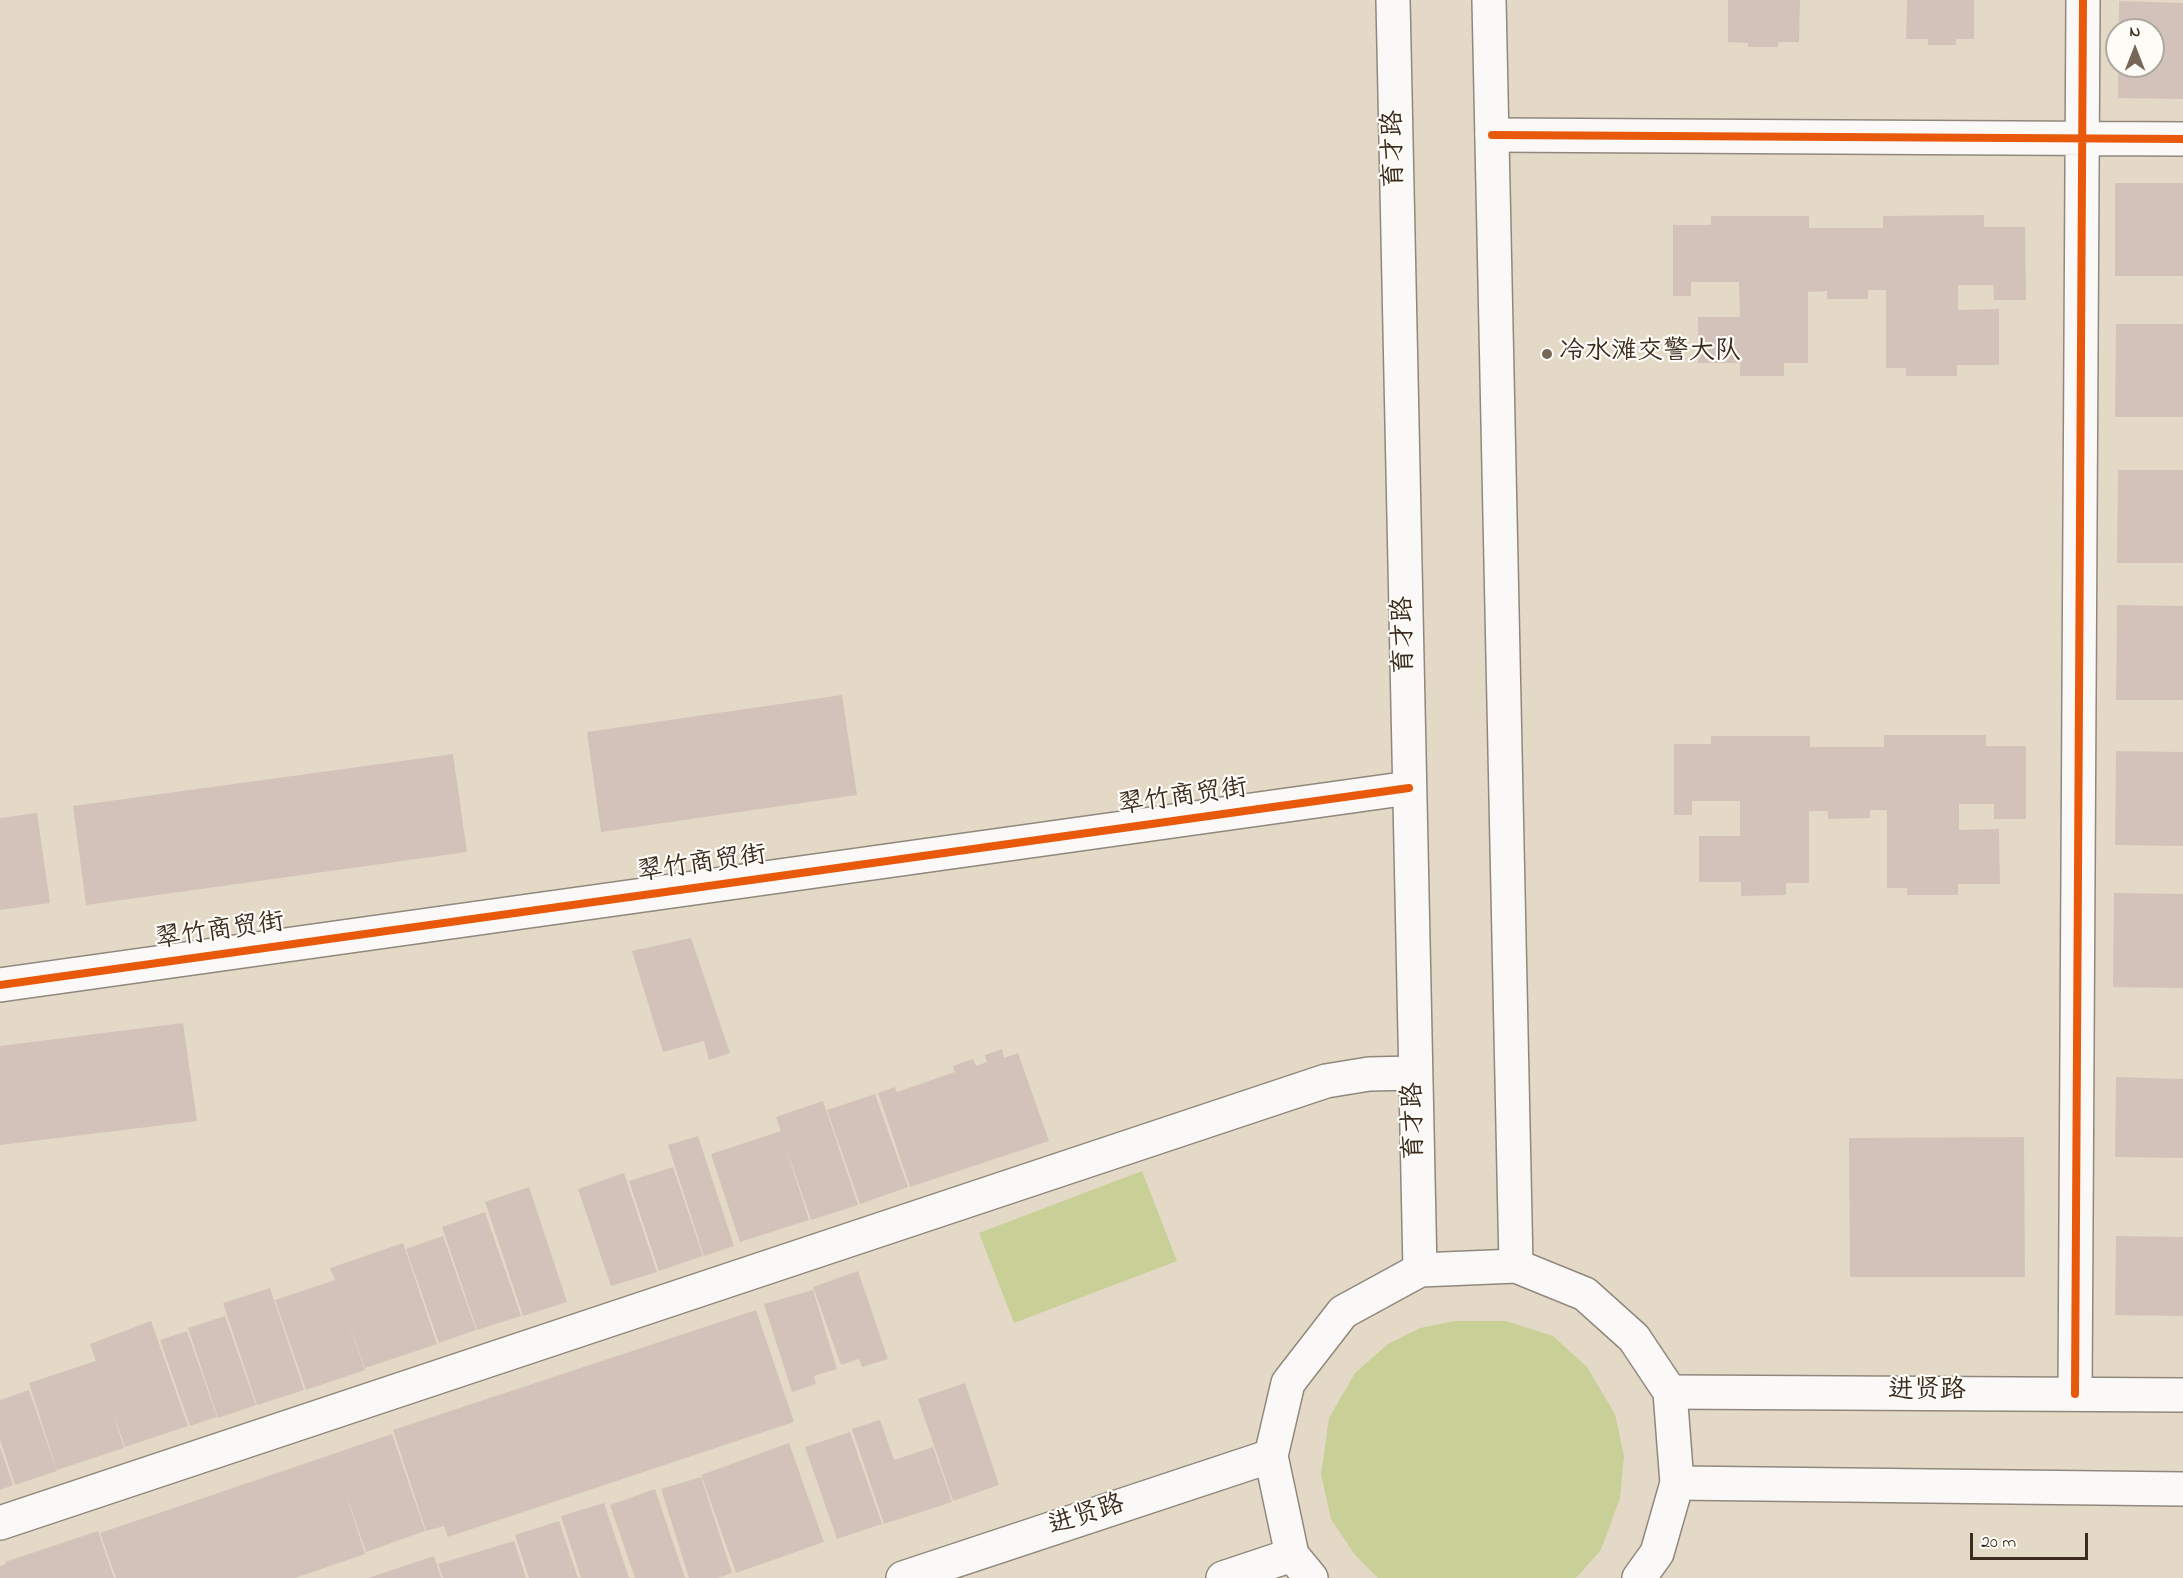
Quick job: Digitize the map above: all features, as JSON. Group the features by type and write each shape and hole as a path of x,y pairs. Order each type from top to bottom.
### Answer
{"street":[{"name":"育才路","path":"1393,0 1419,1270"},
{"path":"1489,0 1516,1266"},
{"path":"2075,1394 2083,0"},
{"path":"1492,135 2183,139"},
{"name":"翠竹商贸街","path":"0,985 1409,788"},
{"path":"0,1523 1326,1081 1369,1074 1415,1073"},
{"path":"1223,1578 1302,1567 1271,1456 1288,1383 1343,1312 1419,1270 1516,1266 1585,1294 1634,1338 1670,1392 1677,1483 1657,1553 1639,1578"},
{"name":"进贤路","path":"1670,1392 2183,1395"},
{"name":"进贤路","path":"903,1578 1271,1456"},
{"path":"1677,1483 2183,1489"}],"green space":[{"path":"1142,1171 1177,1261 1014,1323 979,1233"},
{"path":"1454,1321 1506,1321 1553,1336 1587,1367 1615,1414 1624,1456 1620,1498 1601,1550 1576,1578 1378,1578 1355,1555 1331,1519 1321,1474 1329,1418 1355,1373 1388,1344 1420,1328"}],"building":[{"path":"1728,0 1800,0 1799,42 1778,42 1778,47 1748,47 1748,43 1728,42"},
{"path":"1907,0 1974,0 1974,39 1956,39 1956,45 1928,45 1928,39 1906,39"},
{"path":"2119,1 2183,3 2183,99 2118,98 2118,78 2165,78 2165,18 2119,18"},
{"path":"2115,183 2183,183 2183,276 2115,276"},
{"path":"1984,215 1984,227 2025,227 2026,300 1994,300 1993,285 1958,285 1958,310 1999,309 1999,365 1957,365 1957,376 1906,376 1906,368 1886,368 1886,290 1868,290 1868,299 1827,299 1827,291 1808,292 1808,363 1784,363 1784,376 1740,376 1740,363 1698,363 1698,317 1740,317 1739,282 1691,282 1691,296 1673,296 1673,225 1711,225 1711,216 1809,216 1809,228 1883,228 1883,216"},
{"path":"2116,324 2183,324 2183,417 2115,417"},
{"path":"2118,470 2183,470 2183,563 2117,563"},
{"path":"2117,605 2183,606 2183,700 2116,700"},
{"path":"842,695 857,795 601,832 587,732"},
{"path":"1884,735 1986,735 1986,746 2026,746 2026,819 1994,819 1994,804 1959,804 1959,830 1999,829 2000,884 1958,884 1958,895 1907,895 1907,888 1887,888 1887,810 1870,810 1870,818 1828,819 1828,811 1809,811 1809,883 1786,883 1786,895 1741,896 1741,882 1699,882 1699,836 1740,836 1740,801 1692,801 1692,815 1674,815 1674,744 1711,744 1711,736 1810,736 1810,747 1884,747"},
{"path":"2116,751 2183,752 2183,846 2115,845"},
{"path":"453,754 467,852 86,905 73,806"},
{"path":"37,813 50,903 0,910 0,818"},
{"path":"2114,893 2183,894 2183,988 2113,987"},
{"path":"691,938 730,1053 709,1060 704,1041 663,1052 632,951"},
{"path":"183,1023 197,1121 0,1145 0,1046"},
{"path":"1002,1049 1004,1058 1018,1053 1049,1141 910,1187 878,1093 895,1087 897,1092 955,1072 953,1066 973,1059 976,1066 987,1062 985,1055"},
{"path":"2116,1077 2183,1079 2183,1158 2115,1157"},
{"path":"875,1094 908,1187 860,1204 827,1110"},
{"path":"823,1101 858,1205 811,1220 784,1142 809,1220 740,1242 711,1154 781,1131 776,1117"},
{"path":"698,1136 734,1246 704,1256 668,1145"},
{"path":"2024,1137 2025,1277 1850,1277 1849,1138"},
{"path":"673,1167 703,1256 659,1271 629,1181"},
{"path":"624,1173 657,1272 611,1286 578,1189"},
{"path":"529,1187 567,1302 523,1316 485,1202"},
{"path":"485,1212 521,1316 477,1330 442,1227"},
{"path":"443,1236 476,1330 439,1343 406,1249"},
{"path":"2116,1236 2183,1237 2183,1316 2115,1315"},
{"path":"403,1243 437,1344 365,1368 341,1301 365,1370 306,1390 275,1300 335,1280 330,1268"},
{"path":"858,1271 888,1359 862,1367 859,1359 841,1365 813,1287"},
{"path":"270,1288 304,1390 257,1405 223,1303"},
{"path":"813,1290 837,1369 814,1376 816,1384 792,1392 764,1304"},
{"path":"756,1310 794,1422 448,1537 444,1526 426,1531 393,1430"},
{"path":"225,1316 256,1405 218,1418 188,1328"},
{"path":"151,1321 188,1426 125,1447 112,1410 124,1448 57,1470 29,1383 96,1361 90,1344"},
{"path":"187,1331 217,1417 190,1426 160,1340"},
{"path":"965,1383 999,1485 953,1501 918,1399"},
{"path":"29,1390 57,1471 15,1485 0,1440 0,1400"},
{"path":"880,1420 894,1460 933,1447 952,1502 884,1524 852,1429"},
{"path":"850,1432 882,1524 837,1539 805,1447"},
{"path":"392,1434 425,1531 366,1552 344,1488 365,1554 295,1578 116,1578 100,1533"},
{"path":"789,1443 824,1542 736,1573 701,1475"},
{"path":"0,1447 13,1485 0,1490"},
{"path":"701,1477 732,1573 718,1578 689,1578 661,1489"},
{"path":"655,1489 685,1578 635,1578 610,1505"},
{"path":"604,1503 629,1578 581,1578 561,1516"},
{"path":"559,1521 578,1578 529,1578 515,1535"},
{"path":"98,1531 114,1578 0,1578 0,1566 6,1564 5,1562"},
{"path":"514,1541 526,1578 443,1578 438,1564"},
{"path":"434,1556 441,1578 368,1578"}],"cycle path":[{"path":"2075,1394 2083,0"},
{"path":"1492,135 2183,139"},
{"path":"0,985 1409,788"}],"place":[{"name":"冷水滩交警大队","path":"1547,354"}]}
